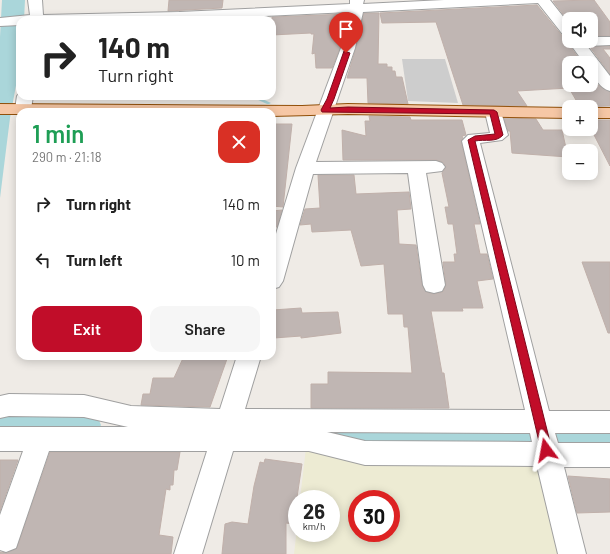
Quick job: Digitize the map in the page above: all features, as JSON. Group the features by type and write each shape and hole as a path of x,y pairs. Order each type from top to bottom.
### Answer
{"main road":[{"path":"16,106 170,108"},
{"path":"276,109 348,109 562,113"},
{"path":"598,113 610,113"}],"street":[{"path":"35,0 37,16"},
{"path":"84,16 227,7 534,0"},
{"path":"542,0 562,25"},
{"path":"276,267 305,168 343,64 357,4"},
{"path":"3,21 16,20"},
{"path":"598,40 610,41"},
{"path":"580,48 610,86"},
{"path":"494,112 499,135 495,138 475,138 471,140 572,554"},
{"path":"416,167 434,285"},
{"path":"305,168 436,167"},
{"path":"188,554 249,360"},
{"path":"0,407 9,405 84,406 131,416 227,430 309,439 365,453 544,439 610,422"},
{"path":"0,440 227,430"},
{"path":"6,538 40,439"},
{"path":"544,439 610,455"}],"shaded area":[{"path":"402,59 445,59 458,103 408,101"},
{"path":"306,448 539,464 560,554 294,554 295,542 340,542 340,490 301,490"}],"water":[{"path":"2,0 25,0 24,16 16,16 16,85 10,118 0,198 0,37"},
{"path":"339,426 610,432 610,448 425,446 335,439"}],"building":[{"path":"169,0 223,0 222,8 168,11"},
{"path":"594,0 610,22 610,36 598,36 598,12 562,13 553,1"},
{"path":"537,5 562,36 562,48 571,48 577,56 562,56 562,88 517,91 527,106 463,105 436,22 382,23 380,13"},
{"path":"364,13 379,13 378,64 387,64 387,67 392,67 392,71 395,71 396,77 402,77 408,104 368,103 367,78 347,78"},
{"path":"347,14 340,48 332,68 316,68 315,53 312,54 314,34 276,35 276,17"},
{"path":"610,46 610,49 603,49 610,58 610,74 591,48 598,48 598,47"},
{"path":"598,85 610,92 610,106 598,106 598,100 576,100 571,92 598,92"},
{"path":"369,116 410,117 411,120 462,120 466,135 462,136 463,138 461,141 480,224 474,224 480,254 487,254 493,279 477,281 483,308 462,308 463,311 431,311 442,373 444,373 449,408 311,408 311,384 328,384 328,372 412,373 408,327 404,327 403,314 388,314 384,264 361,266 351,230 312,232 311,224 300,225 305,209 320,208 318,175 354,175 356,194 409,192 411,209 397,210 399,244 416,245 422,285 426,292 434,294 443,292 446,285 443,262 455,262 454,254 457,254 453,224 448,224 445,207 449,207 442,173 446,167 443,162 436,160 343,160 342,130 366,136 365,121 370,121"},
{"path":"504,118 536,119 543,130 562,130 562,136 563,136 565,144 562,144 562,157 512,153 510,131 508,131"},
{"path":"598,120 610,120 610,166 595,136 598,136"},
{"path":"276,124 292,124 283,207 276,206"},
{"path":"282,210 277,227 276,227 276,211"},
{"path":"582,262 610,262 610,333 608,333"},
{"path":"301,308 302,313 338,312 341,333 301,338 301,336 276,338 276,310"},
{"path":"182,360 227,360 210,407 141,405 143,394 150,394 153,378 174,378"},
{"path":"50,452 180,452 177,470 174,470 173,485 170,485 170,490 166,489 159,535 173,537 171,554 0,554 0,552 7,553 17,548"},
{"path":"265,459 302,464 298,490 288,490 286,554 222,554 225,524 232,522 248,524 254,486 260,462 264,463"},
{"path":"0,460 18,460 0,511"},
{"path":"568,476 610,479 610,512 577,513"}],"waterway":[{"path":"262,100 269,103"},
{"path":"0,426 80,425"}],"route":[{"path":"346,53 331,99 325,110 348,109 494,112 499,135 498,137 475,138 471,140 546,450"}]}
